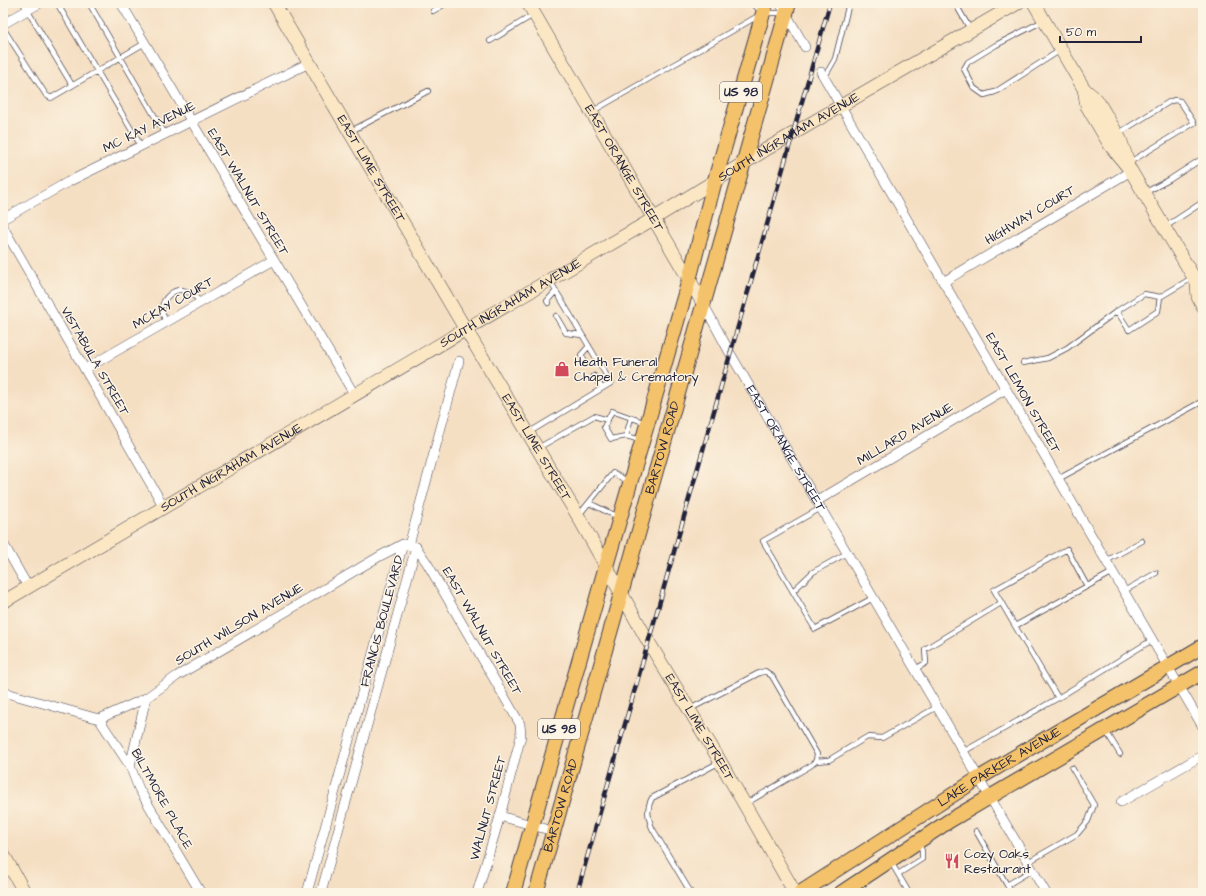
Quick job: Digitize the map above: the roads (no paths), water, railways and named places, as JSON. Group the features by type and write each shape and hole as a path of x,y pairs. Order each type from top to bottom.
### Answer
{"main road":[{"name":"BARTOW ROAD","path":"536,893 704,305 785,6"},
{"name":"BARTOW ROAD","path":"513,893 689,280 715,180 765,8"},
{"name":"LAKE PARKER AVENUE","path":"800,893 979,778 1203,646"},
{"name":"LAKE PARKER AVENUE","path":"847,892 918,842 990,797 1203,672"}],"street":[{"path":"3,24 25,7 40,3"},
{"name":"EAST WALNUT STREET","path":"121,3 354,394"},
{"name":"EAST LIME STREET","path":"274,3 465,329 578,516 648,641 796,893"},
{"name":"SOUTH INGRAHAM AVENUE","path":"3,602 465,329 553,285 653,219 743,163 1018,3"},
{"path":"1034,3 1084,89 1097,100 1117,134 1130,167 1144,193 1198,282 1198,297 1203,306"},
{"path":"785,6 805,47"},
{"name":"EAST ORANGE STREET","path":"531,9 1046,893"},
{"name":"MC KAY AVENUE","path":"3,219 68,182 309,63"},
{"name":"EAST LEMON STREET","path":"822,75 1203,727"},
{"path":"1084,89 1087,106 1110,145 1130,167"},
{"name":"HIGHWAY COURT","path":"943,282 1130,167"},
{"name":"VISTABULA STREET","path":"3,227 164,507"},
{"name":"MCKAY COURT","path":"84,368 274,260"},
{"name":"FRANCIS BOULEVARD","path":"321,893 372,703 409,545 459,361"},
{"name":"MILLARD AVENUE","path":"819,505 1006,389"},
{"path":"3,543 28,587"},
{"name":"EAST WALNUT STREET","path":"409,545 427,563 512,708 520,724 520,730"},
{"name":"FRANCIS BOULEVARD","path":"307,893 360,700 409,545"},
{"name":"SOUTH WILSON AVENUE","path":"146,698 177,676 409,545"},
{"path":"3,692 99,719 146,698"},
{"path":"130,766 146,698"},
{"path":"360,700 372,703"},
{"name":"BILTMORE PLACE","path":"99,719 130,766 139,789 201,893"},
{"name":"WALNUT STREET","path":"477,893 500,816 521,736 520,730"},
{"path":"1121,802 1203,755"},
{"path":"500,816 553,831"},
{"path":"3,854 26,893"},
{"path":"318,854 331,857"}],"lane":[{"path":"56,3 141,146"},
{"path":"89,3 165,134"},
{"path":"434,11 447,3"},
{"path":"752,3 765,8"},
{"path":"822,75 835,59 849,3"},
{"path":"955,3 971,31"},
{"path":"591,112 765,8 785,6"},
{"path":"25,7 72,85"},
{"path":"490,41 531,9"},
{"path":"1044,21 996,45 968,62 964,69 974,88 984,95 995,92 1061,50"},
{"path":"3,28 46,95 51,98 145,43"},
{"path":"350,132 428,91"},
{"path":"1117,134 1174,100 1180,102 1194,124 1130,167"},
{"path":"1144,193 1169,180 1203,158"},
{"path":"1164,228 1203,202"},
{"path":"1023,363 1048,358 1067,348 1117,311 1144,294 1160,297 1198,282"},
{"path":"548,303 547,301 553,285"},
{"path":"528,433 611,383 553,285"},
{"path":"166,322 162,311 163,302 168,295 180,290 186,291 201,302"},
{"path":"1117,311 1129,330 1158,311 1160,297"},
{"path":"556,316 566,333 582,335"},
{"path":"584,360 581,355 588,346"},
{"path":"594,376 602,388"},
{"path":"1058,479 1203,401"},
{"path":"642,440 626,436 611,439 604,427 612,411 647,423"},
{"path":"538,448 594,416 608,420"},
{"path":"626,436 631,418"},
{"path":"578,516 613,472 630,483"},
{"path":"589,503 620,518"},
{"path":"819,505 763,541 815,629 873,598"},
{"path":"1106,561 1142,541"},
{"path":"1058,698 994,590 1067,549 1087,586"},
{"path":"793,591 813,572 847,553"},
{"path":"1015,626 1113,572"},
{"path":"1124,591 1156,573"},
{"path":"915,669 926,663 925,649 1001,602"},
{"path":"963,752 1058,698 1152,640"},
{"path":"688,709 765,671 772,676 817,754 816,761"},
{"path":"745,805 816,761 828,760 867,737 882,738 937,707"},
{"path":"1105,729 1120,754"},
{"path":"691,893 652,828 648,818 648,806 652,798 720,762"},
{"path":"1008,885 1030,866 1077,834 1088,821 1094,805 1072,768"},
{"path":"976,831 1012,893"},
{"path":"898,874 922,860 922,851 918,842"},
{"path":"890,861 909,893"}],"railway":[{"path":"577,893 830,3"}],"place":[{"name":"Heath Funeral Chapel & Crematory","path":"562,369"},
{"name":"Cozy Oaks Restaurant","path":"952,861"}]}
